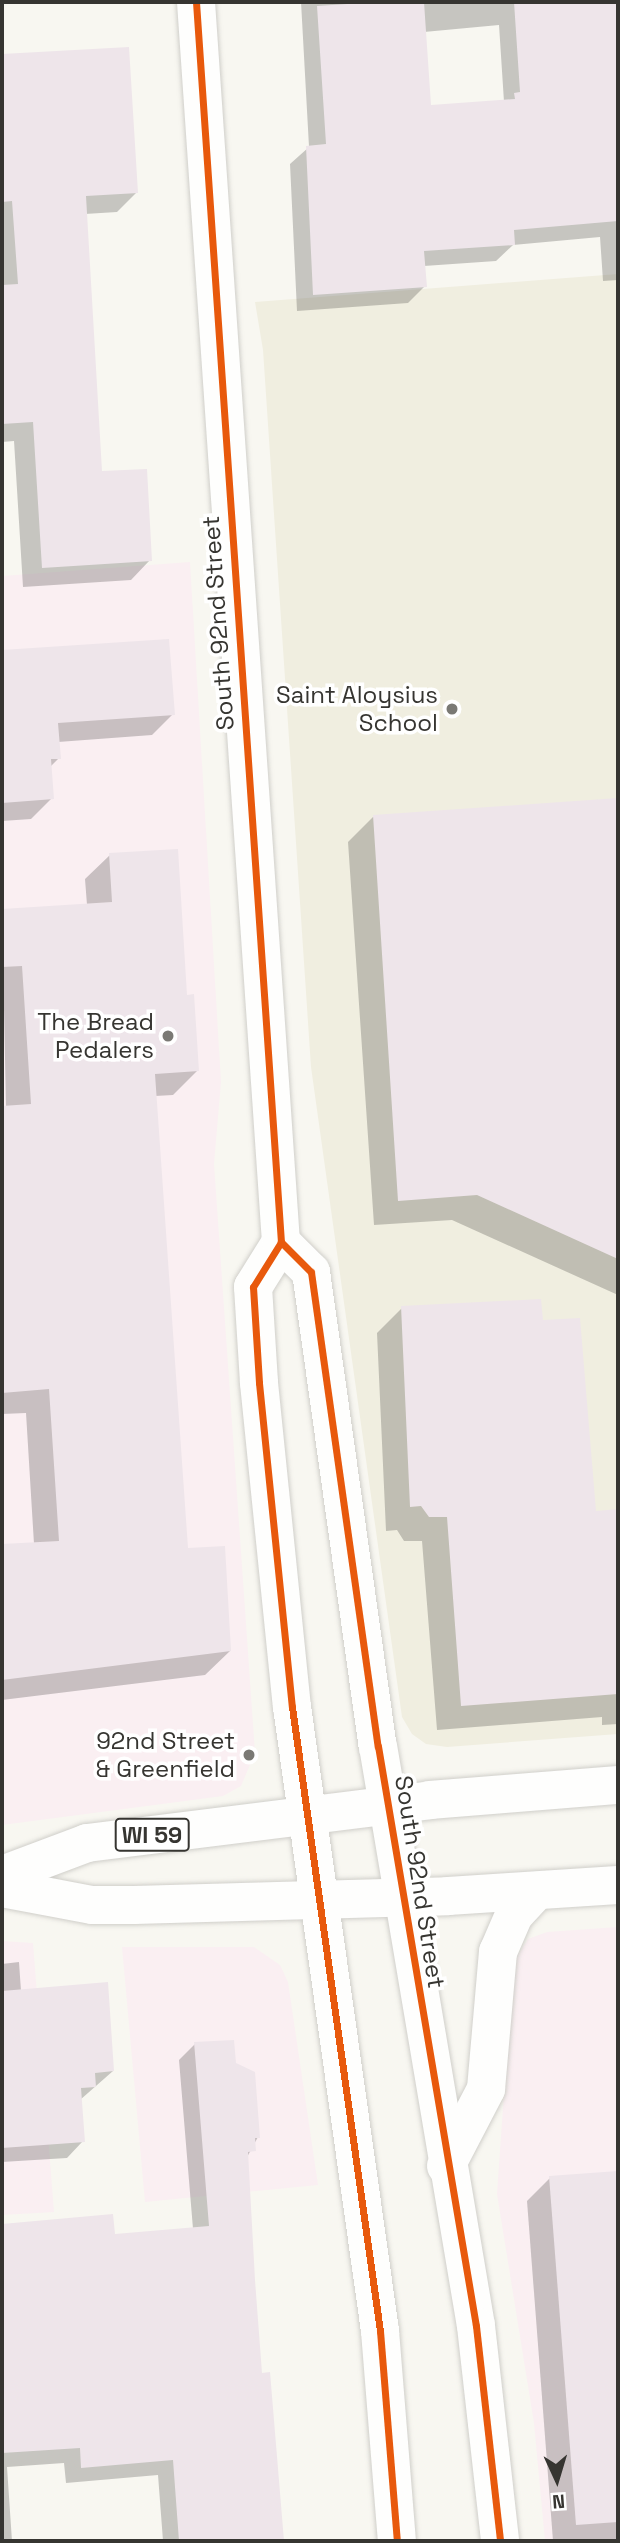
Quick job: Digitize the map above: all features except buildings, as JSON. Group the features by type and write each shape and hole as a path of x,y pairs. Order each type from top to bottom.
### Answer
{"street":[{"name":"South 92nd Street","path":"196,2 281,1242 311,1272 388,1806 446,2166 477,2326 500,2541"},
{"path":"281,1242 253,1287 276,1570 307,1815 380,2331 397,2541"},
{"name":"WI 59","path":"2,1875 87,1843 388,1806 618,1785"},
{"path":"2,1888 92,1905 404,1897 618,1885"},
{"path":"446,2166 486,2089 498,1952 514,1915 536,1891"}],"shaded area":[{"name":"Saint Aloysius School","path":"618,274 618,1734 447,1747 426,1744 412,1734 402,1717 311,1067 263,350 255,302"},
{"path":"190,562 221,1082 214,1164 255,1753 241,1786 223,1796 2,1825 2,576"},
{"path":"618,1927 618,2541 545,2541 534,2423 497,2194 513,1963 528,1939 547,1932"},
{"path":"2,1941 33,1943 54,2212 2,2215"},
{"path":"122,1947 254,1947 280,1965 288,1982 318,2185 145,2202"}],"cycle path":[{"path":"196,2 281,1242 253,1287 259,1383 292,1707 380,2331 397,2541"},
{"path":"281,1242 311,1272 378,1746 476,2326 500,2541"}],"place":[{"name":"Saint Aloysius School","path":"452,709"},
{"name":"The Bread Pedalers","path":"168,1036"},
{"name":"92nd Street & Greenfield","path":"249,1755"}]}
